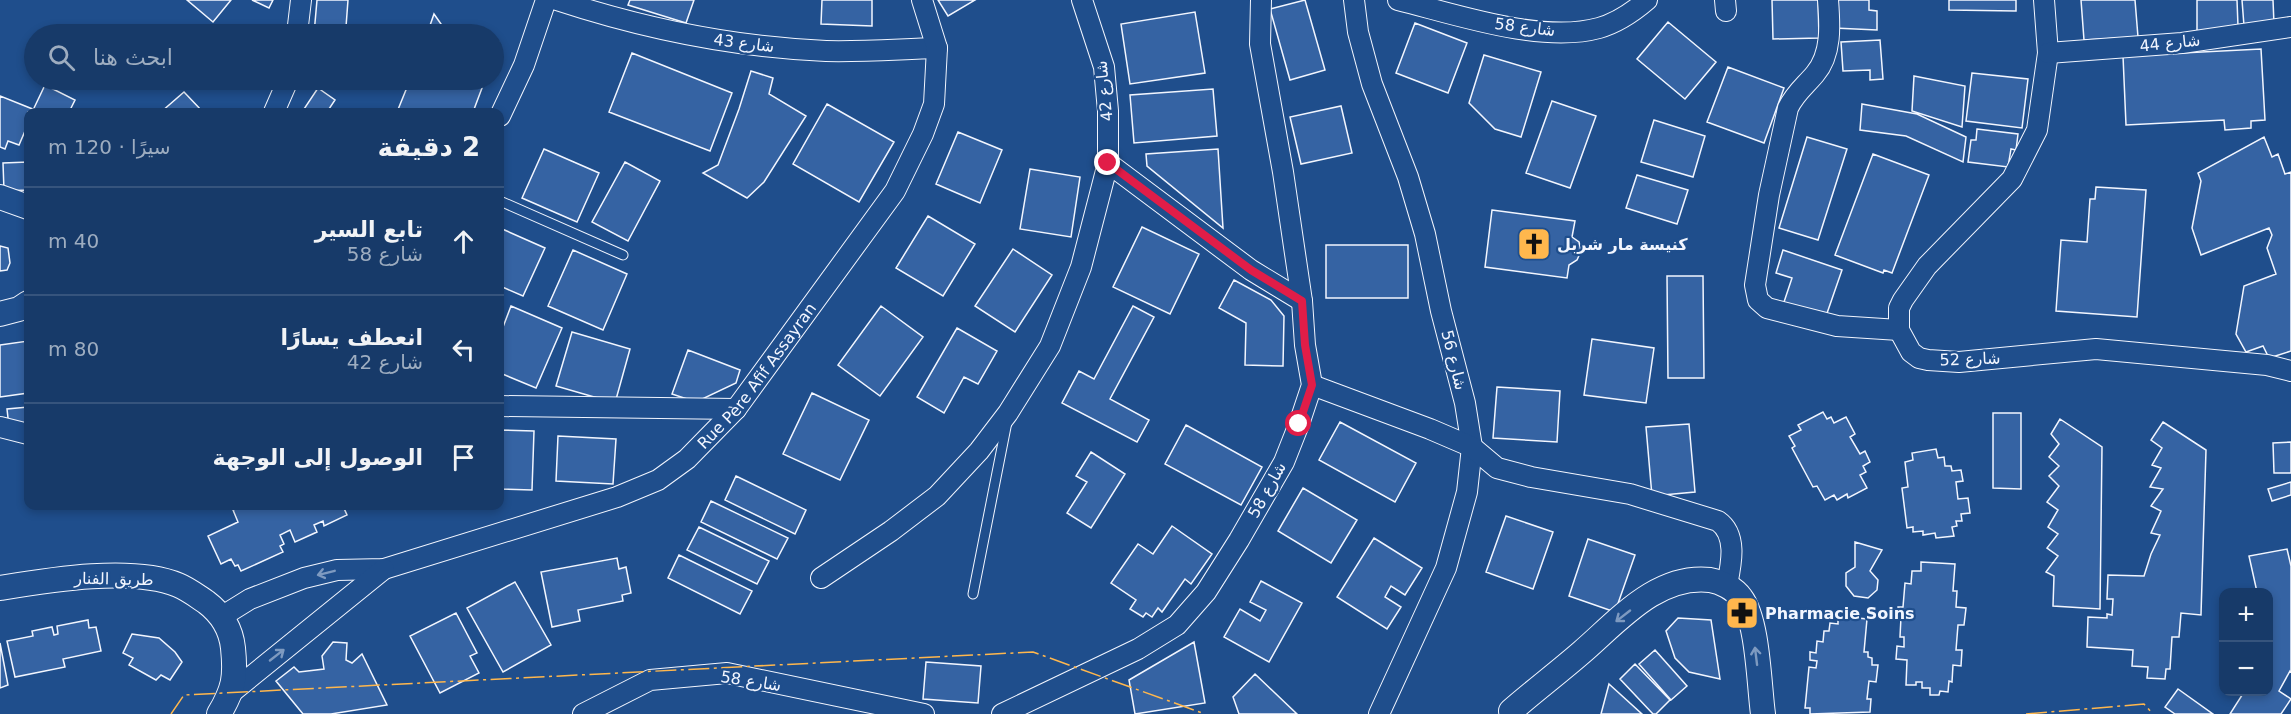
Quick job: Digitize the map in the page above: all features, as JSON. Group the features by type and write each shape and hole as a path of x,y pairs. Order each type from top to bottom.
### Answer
{"street":[{"path":"298,24 300,0"},
{"path":"504,108 524,64 546,0"},
{"name":"شارع 43","path":"557,0 641,25 742,45 828,51 937,48"},
{"name":"Rue Père Afif Assayran","path":"221,617 250,599 304,578 337,570 384,569 617,497 658,480 687,459 736,409 895,191 923,134 933,104 937,48 922,0"},
{"name":"شارع 42","path":"821,578 891,531 937,496 979,451 1008,413 1050,346 1081,267 1108,163 1108,111 1104,67 1082,0"},
{"name":"شارع 58","path":"1002,714 1138,649 1177,625 1206,592 1284,462 1312,385 1283,172 1260,44 1261,0"},
{"name":"شارع 56","path":"1354,0 1358,32 1372,84 1408,177 1425,234 1441,310 1465,403 1472,447 1467,492 1446,568 1379,714"},
{"name":"شارع 58","path":"1398,0 1503,26 1545,32 1571,32 1599,28 1622,18 1647,0"},
{"path":"1828,0 1830,28 1824,58 1818,71 1794,96 1788,108 1758,257 1756,294 1761,304 1767,308 1837,326 1899,330 1899,308 1908,291 1927,266 2012,179 2037,130 2048,53 2044,0"},
{"name":"شارع 44","path":"2048,53 2182,43 2291,27"},
{"path":"276,108 284,90"},
{"path":"1108,163 1251,270 1302,301"},
{"path":"0,197 24,206"},
{"path":"0,314 24,306"},
{"name":"شارع 52","path":"1899,330 1911,352 1919,358 1928,360 1959,362 2096,349 2267,365 2291,371"},
{"path":"1312,385 1472,447 1497,468 1531,477 1630,494 1718,521 1729,532 1731,543 1726,585"},
{"path":"504,406 736,409"},
{"path":"0,427 24,433"},
{"name":"Rue Père Afif Assayran","path":"232,692 384,569"},
{"name":"طريق الفنار","path":"0,588 56,579 106,576 148,578 178,585 194,593 221,617 229,628 232,640 234,672 232,692 219,714"},
{"path":"1508,713 1650,595 1677,582 1697,579 1726,585 1742,598 1751,620 1763,714"},
{"name":"شارع 58","path":"583,714 650,680 727,673 924,714"}],"lane":[{"path":"504,203 623,255"},
{"path":"973,594 1008,413"}],"building":[{"path":"187,0 231,0 213,22"},
{"path":"252,0 273,0 269,8"},
{"path":"317,0 348,0 346,24 315,24"},
{"path":"630,0 694,0 686,23 628,5"},
{"path":"822,0 872,0 872,26 821,24"},
{"path":"938,0 975,0 948,16"},
{"path":"1305,0 1325,70 1290,80 1270,9"},
{"path":"1772,0 1818,0 1819,38 1773,39"},
{"path":"1834,0 1869,0 1869,10 1877,11 1877,30 1834,28"},
{"path":"1949,0 2016,0 2016,11 1949,10"},
{"path":"2081,0 2135,0 2138,37 2084,40"},
{"path":"2197,0 2237,0 2238,26 2223,27 2224,32 2197,33"},
{"path":"2242,0 2273,0 2274,24 2244,26"},
{"path":"1195,12 1205,73 1130,84 1121,24"},
{"path":"434,14 441,24 430,24"},
{"path":"1668,22 1716,62 1685,99 1637,59"},
{"path":"1415,23 1467,43 1448,93 1396,73"},
{"path":"1880,40 1883,79 1870,80 1870,70 1843,71 1841,42"},
{"path":"2261,49 2265,120 2251,121 2251,128 2225,130 2224,120 2126,125 2123,56"},
{"path":"632,53 732,93 710,151 609,112"},
{"path":"1484,55 1541,72 1521,137 1495,129 1469,103"},
{"path":"1728,67 1784,88 1764,143 1707,122"},
{"path":"751,71 773,78 769,94 806,116 764,182 747,198 703,173 718,165"},
{"path":"1972,73 2028,79 2022,128 1966,121"},
{"path":"1914,76 1965,86 1962,127 1912,111"},
{"path":"1213,89 1217,136 1134,143 1130,95"},
{"path":"43,90 55,90 75,100 71,108 34,108"},
{"path":"317,90 321,90 335,100 330,108 305,108"},
{"path":"406,90 481,90 474,108 399,108"},
{"path":"184,92 199,108 166,108"},
{"path":"0,96 30,108 24,108 24,133 19,145 8,141 5,149 0,147"},
{"path":"1552,101 1596,116 1570,188 1526,173"},
{"path":"827,104 894,142 859,202 793,164"},
{"path":"1862,104 1917,114 1966,137 1963,162 1906,136 1860,130"},
{"path":"1341,106 1352,153 1301,164 1290,117"},
{"path":"1654,120 1705,136 1693,177 1641,162"},
{"path":"1977,129 2018,134 2016,150 2011,149 2008,167 1968,162 1971,140 1976,140"},
{"path":"958,132 1002,150 980,203 936,184"},
{"path":"1807,137 1847,149 1818,240 1779,228"},
{"path":"2264,137 2272,157 2278,154 2285,174 2291,172 2291,351 2269,358 2263,346 2246,352 2236,334 2244,286 2276,274 2267,248 2272,235 2269,228 2201,255 2192,228 2201,181 2198,173"},
{"path":"544,149 599,173 577,222 522,198"},
{"path":"1218,149 1223,228 1147,166 1146,154"},
{"path":"1873,154 1929,175 1892,273 1884,270 1883,273 1835,255"},
{"path":"24,162 24,190 4,191 3,163"},
{"path":"625,162 660,181 628,241 592,222"},
{"path":"1030,169 1080,177 1071,237 1020,229"},
{"path":"1637,175 1688,190 1677,224 1626,208"},
{"path":"2096,187 2146,190 2137,317 2056,311 2061,240 2087,242 2090,199 2095,199"},
{"name":"كنيسة مار شربل","path":"1492,210 1575,221 1572,237 1579,242 1581,251 1577,260 1569,265 1567,278 1485,267"},
{"path":"928,216 975,244 943,296 896,268"},
{"path":"1142,227 1199,254 1170,314 1113,287"},
{"path":"504,230 545,248 523,296 504,288"},
{"path":"1326,245 1408,245 1408,298 1326,298"},
{"path":"0,246 8,248 10,263 7,270 0,271"},
{"path":"1013,249 1052,275 1015,332 975,306"},
{"path":"573,250 627,274 603,330 548,306"},
{"path":"1783,250 1842,270 1825,319 1783,305 1792,278 1776,273"},
{"path":"1667,276 1703,276 1704,378 1668,378"},
{"path":"1234,280 1271,300 1284,316 1283,366 1245,365 1246,323 1219,308"},
{"path":"511,306 562,328 536,388 504,375 504,324"},
{"path":"881,306 923,337 880,396 838,365"},
{"path":"1133,306 1154,317 1110,399 1149,420 1137,442 1062,403 1079,371 1094,379"},
{"path":"957,328 997,351 978,384 964,377 944,413 917,397"},
{"path":"572,332 630,349 615,403 556,386"},
{"path":"1592,339 1654,348 1646,403 1584,395"},
{"path":"24,342 24,394 0,397 0,345"},
{"path":"688,350 740,370 736,383 696,402 672,394"},
{"path":"1497,387 1560,391 1557,442 1493,438"},
{"path":"812,393 869,420 840,480 783,454"},
{"path":"24,407 24,425 9,427 7,409"},
{"path":"1823,412 1827,419 1831,417 1834,423 1846,417 1855,434 1850,437 1860,454 1865,451 1870,462 1863,466 1866,472 1860,475 1867,488 1848,498 1847,494 1837,500 1834,495 1825,500 1817,486 1813,487 1792,448 1795,446 1789,436 1801,430 1798,425"},
{"path":"1993,413 2021,413 2021,489 1993,488"},
{"path":"2060,419 2102,447 2100,609 2053,606 2054,576 2046,572 2058,556 2047,548 2058,534 2048,527 2058,510 2047,502 2059,486 2049,476 2059,466 2049,457 2059,444 2051,434"},
{"path":"1340,422 1416,463 1395,502 1319,460"},
{"path":"2163,422 2206,450 2201,615 2181,613 2179,637 2172,637 2170,669 2166,669 2165,679 2147,678 2148,667 2132,666 2133,650 2087,647 2088,617 2107,618 2107,614 2112,615 2113,599 2107,599 2108,575 2144,576 2160,535 2151,533 2161,511 2151,506 2163,489 2150,487 2161,468 2152,465 2162,448 2151,440"},
{"path":"1689,424 1695,492 1652,496 1646,427"},
{"path":"1186,425 1262,467 1241,505 1165,464"},
{"path":"504,430 534,431 532,490 504,489"},
{"path":"558,436 616,439 613,484 556,481"},
{"path":"2291,442 2291,473 2274,473 2273,443"},
{"path":"1936,449 1938,458 1944,457 1945,466 1951,466 1952,471 1961,470 1963,481 1956,482 1958,499 1968,498 1970,513 1961,514 1962,521 1956,521 1957,526 1952,527 1954,536 1936,538 1935,533 1923,535 1923,531 1913,532 1913,527 1907,528 1902,488 1908,487 1905,462 1913,460 1912,453"},
{"path":"1091,452 1125,474 1091,528 1067,513 1087,482 1076,476"},
{"path":"736,476 806,510 795,534 725,500"},
{"path":"2291,482 2291,495 2272,501 2268,489"},
{"path":"1303,488 1357,520 1331,563 1278,531"},
{"path":"711,501 788,538 777,559 701,522"},
{"path":"233,510 345,510 347,515 324,526 323,521 314,525 317,532 295,542 290,530 280,535 284,544 280,546 283,552 241,571 231,559 221,564 208,536 238,522"},
{"path":"1506,516 1553,532 1533,589 1486,572"},
{"path":"1172,526 1212,554 1191,584 1185,579 1162,612 1158,608 1152,617 1146,613 1143,617 1130,609 1136,600 1111,583 1138,544 1153,554"},
{"path":"699,527 769,561 757,584 687,550"},
{"path":"1374,538 1422,568 1405,595 1391,586 1385,597 1401,607 1387,629 1337,597"},
{"path":"1588,539 1635,555 1615,612 1569,596"},
{"path":"1855,542 1882,550 1870,571 1878,580 1877,590 1868,598 1854,596 1846,586 1846,573 1855,567"},
{"path":"2287,549 2291,566 2291,672 2279,691 2291,699 2281,714 2230,714 2241,696 2273,696 2273,588 2256,588 2249,556"},
{"path":"679,555 752,591 740,614 668,578"},
{"path":"617,558 619,569 626,567 631,593 622,595 623,601 578,610 580,621 552,627 541,572"},
{"path":"1921,562 1955,564 1953,591 1957,591 1956,607 1966,608 1964,625 1958,625 1956,650 1962,650 1961,666 1953,665 1952,682 1949,681 1948,692 1940,691 1939,695 1930,695 1930,688 1922,688 1922,682 1916,682 1916,685 1906,685 1907,660 1896,659 1897,646 1904,647 1904,637 1900,637 1901,617 1897,617 1898,607 1903,607 1905,583 1911,584 1912,571 1921,571"},
{"path":"1261,581 1302,603 1269,662 1224,637 1240,609 1260,621 1266,610 1250,602"},
{"path":"515,582 551,645 503,672 467,608"},
{"path":"456,613 477,653 470,656 479,673 440,693 410,636"},
{"path":"1838,616 1867,619 1864,652 1868,652 1868,657 1872,658 1872,665 1878,665 1876,682 1869,681 1867,699 1871,699 1870,712 1810,714 1810,708 1805,708 1809,667 1816,668 1817,661 1810,660 1810,652 1816,653 1817,641 1823,642 1824,631 1829,631 1830,623 1838,624"},
{"path":"1678,618 1711,620 1720,679 1689,672 1675,658 1666,631"},
{"path":"88,620 89,628 96,627 101,651 63,659 65,667 15,677 7,641 33,636 32,631 52,627 54,635 58,634 57,626"},
{"path":"132,634 159,638 175,652 182,662 170,680 161,675 156,680 129,665 133,658 123,653"},
{"path":"333,642 347,643 346,660 352,663 362,654 387,705 331,714 303,714 276,681 294,667 299,672 324,669 322,656"},
{"path":"1194,642 1205,703 1135,714 1129,680"},
{"path":"0,643 8,685 0,688"},
{"path":"1655,650 1687,686 1671,700 1639,664"},
{"path":"926,662 981,666 978,703 923,699"},
{"path":"1635,664 1670,700 1656,714 1653,714 1620,679"},
{"path":"1255,674 1297,714 1239,714 1233,697"},
{"path":"1609,684 1642,714 1601,714"},
{"path":"2178,689 2213,714 2175,714 2165,707"}],"power":[{"path":"171,714 184,695 1033,652 1205,714"},
{"path":"2026,714 2144,704 2153,714"}],"place":[{"name":"كنيسة مار شربل","path":"1534,244"},
{"name":"Pharmacie Soins","path":"1742,613"}],"route":[{"path":"1108,163 1251,270 1302,301 1305,345 1312,385 1299,424"}]}
